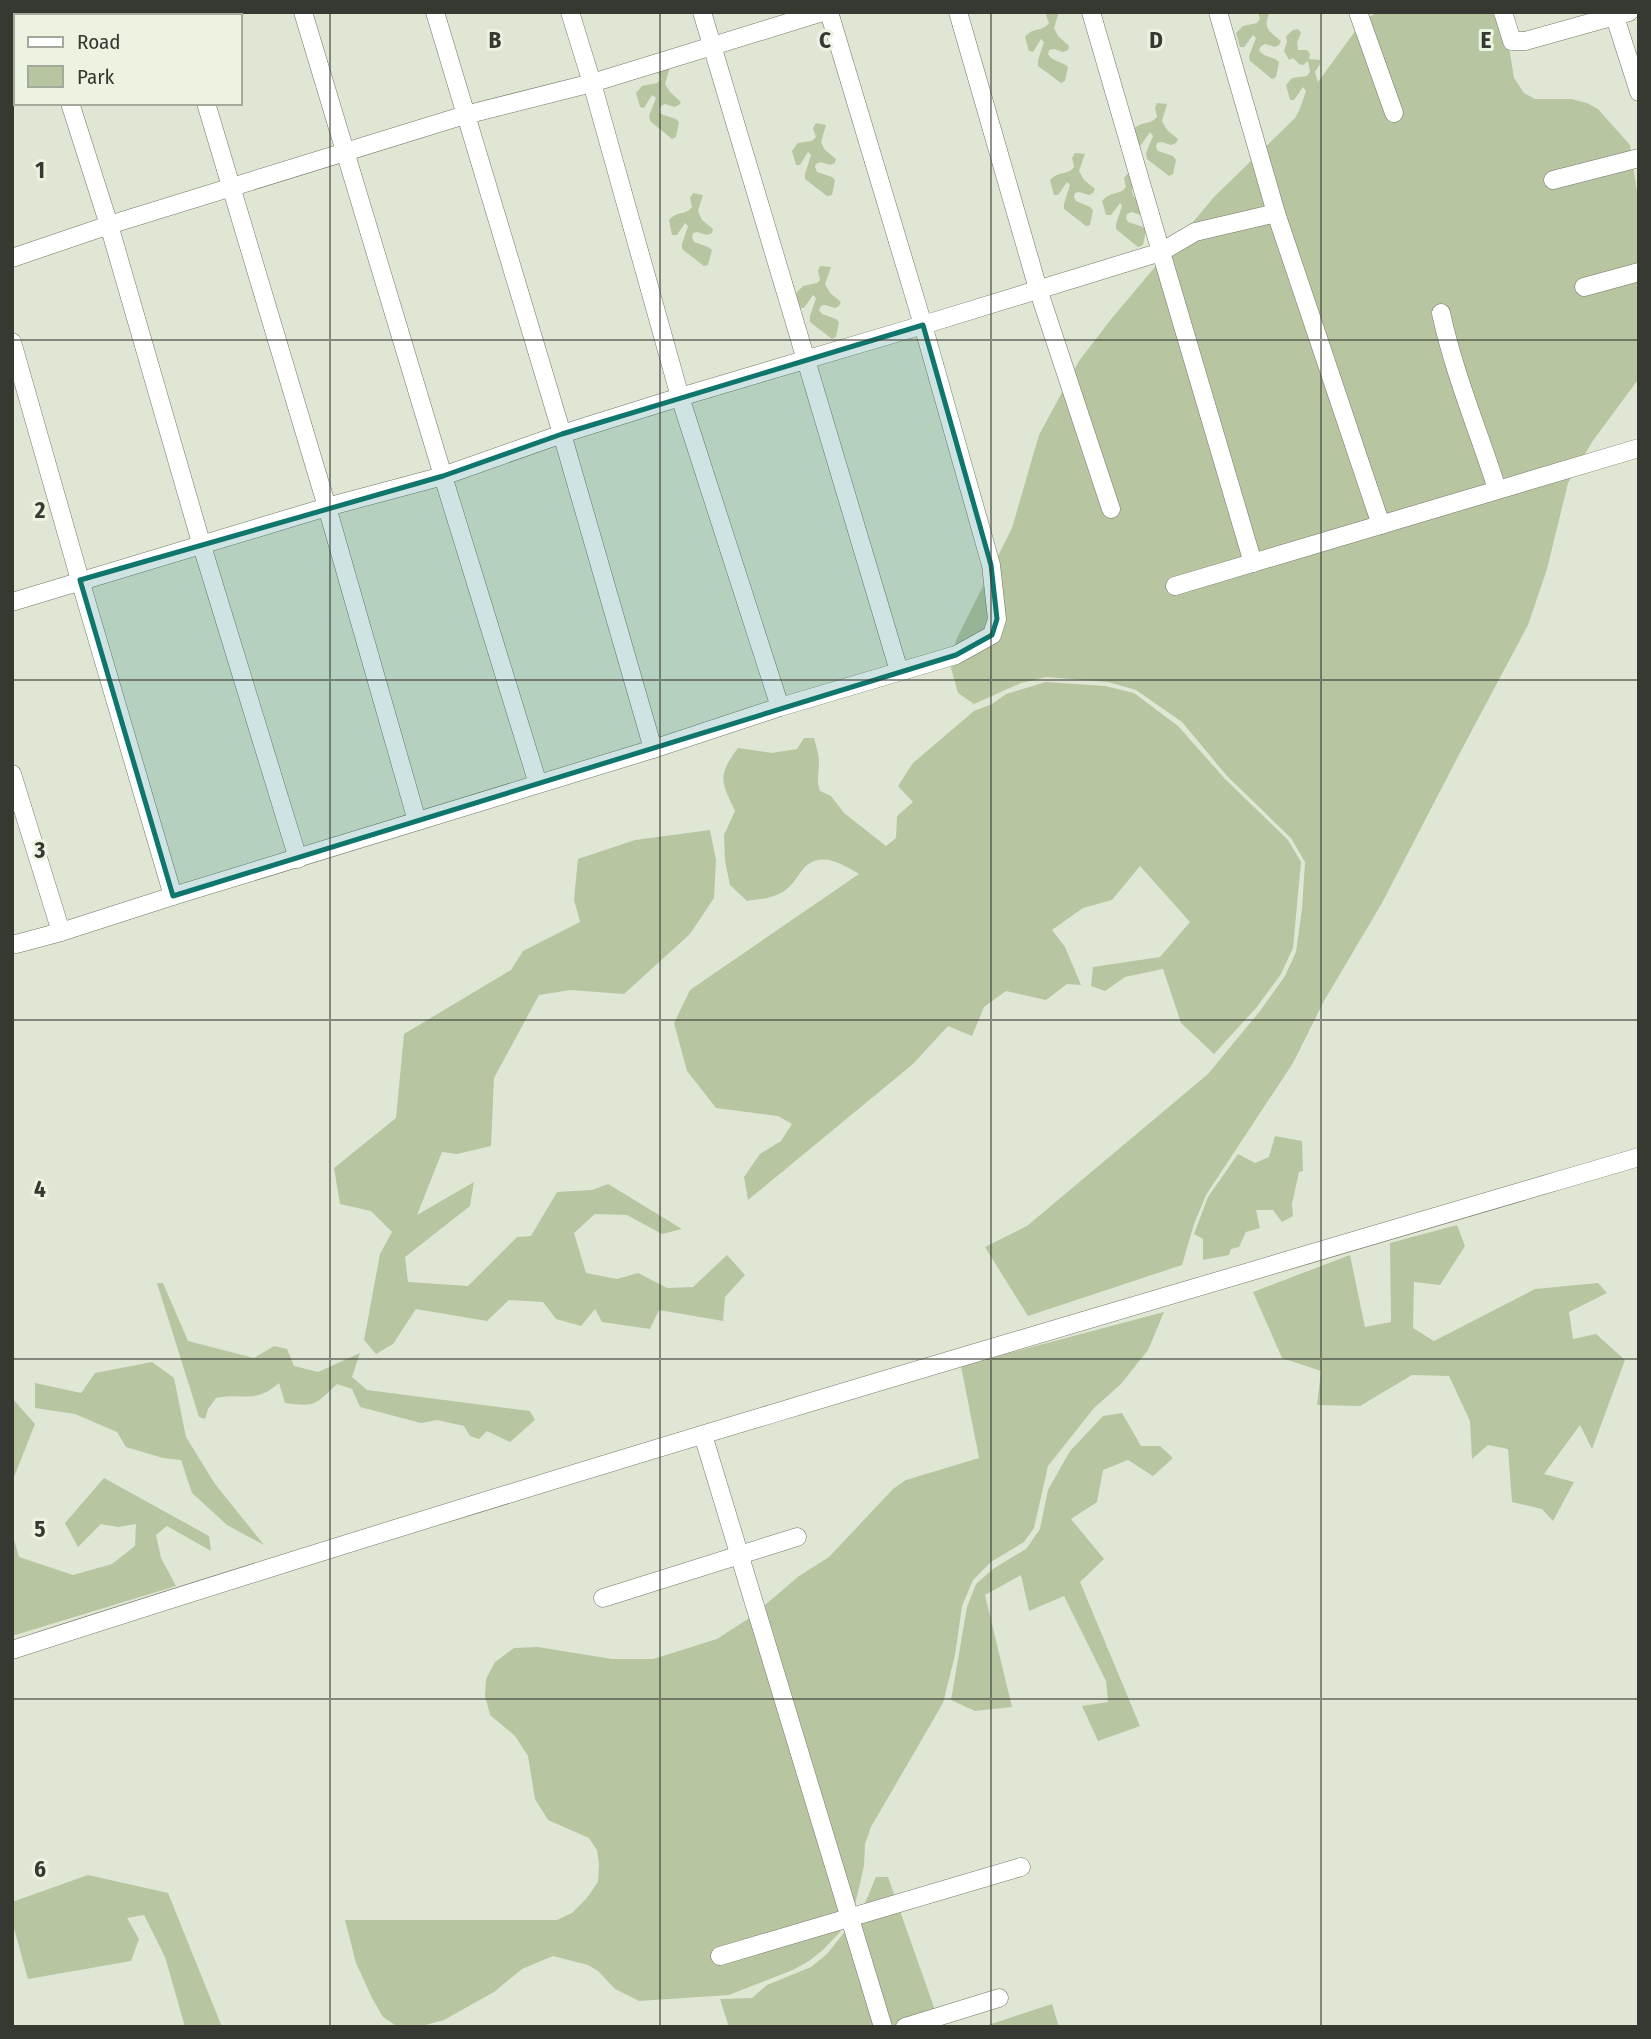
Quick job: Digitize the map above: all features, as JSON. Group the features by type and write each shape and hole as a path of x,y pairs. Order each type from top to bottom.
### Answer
{"street":[{"path":"303,12 538,784"},
{"path":"435,12 653,749"},
{"path":"570,12 680,397 780,707"},
{"path":"702,12 899,671"},
{"path":"12,258 109,225 465,115 592,83 822,12"},
{"path":"16,944 956,655 992,635 997,619 990,565 923,325 829,12"},
{"path":"958,12 1038,289 1111,509"},
{"path":"1091,12 1252,563"},
{"path":"1218,12 1276,213 1381,525"},
{"path":"1358,12 1394,113"},
{"path":"1503,12 1513,41 1525,41 1622,15 1639,92"},
{"path":"71,105 298,859"},
{"path":"207,105 327,507 417,821"},
{"path":"1553,180 1639,158"},
{"path":"12,602 327,507 443,476 562,434 680,397 1161,252 1195,232 1276,213"},
{"path":"1584,287 1639,272"},
{"path":"1441,313 1455,371 1497,489"},
{"path":"12,342 173,896"},
{"path":"1175,586 1639,448"},
{"path":"12,774 61,932"},
{"path":"12,1650 287,1561 1639,1157"},
{"path":"703,1435 883,2027"},
{"path":"603,1598 797,1537"},
{"path":"720,1956 1021,1867"},
{"path":"905,2027 999,1998"}],"highlighted area":[{"path":"923,325 991,565 997,619 992,635 956,655 173,896 80,580 443,476 562,434"}],"green space":[{"path":"1048,12 1059,12 1054,28 1069,46 1068,50 1063,52 1054,49 1049,50 1048,54 1068,67 1065,81 1061,83 1038,66 1044,42 1041,39 1033,52 1029,51 1025,37 1049,23 1046,15"},
{"path":"1258,12 1270,12 1268,29 1281,41 1275,47 1265,44 1259,50 1279,62 1276,77 1272,79 1250,61 1249,56 1256,38 1253,35 1244,47 1240,47 1236,33 1243,26 1257,23 1260,19"},
{"path":"1377,12 1492,12 1508,41 1514,78 1524,93 1535,99 1571,99 1587,103 1598,109 1630,145 1639,205 1639,376 1592,442 1568,483 1547,569 1528,625 1382,903 1324,1001 1293,1063 1206,1195 1182,1265 1028,1316 985,1247 1027,1226 1208,1074 1260,1011 1285,976 1296,952 1305,862 1291,838 1227,776 1182,722 1136,690 1108,682 1046,677 1021,683 974,704 958,693 951,668 956,640 1012,528 1039,435 1079,361 1214,197 1299,111 1306,91 1303,87 1294,100 1290,100 1286,85 1292,78 1307,76 1310,72 1308,61 1303,65 1293,58 1289,60 1284,51 1286,36 1298,29 1301,33 1297,42 1298,50 1307,50 1309,59 1320,60 1315,72 1318,82 1361,23"},
{"path":"670,67 665,84 681,102 674,107 665,104 659,110 661,114 679,122 676,137 672,139 650,121 649,116 656,98 652,95 644,108 640,107 636,93 642,86 657,83 660,80 658,71"},
{"path":"1157,103 1167,104 1162,121 1167,130 1178,139 1171,145 1157,143 1156,147 1158,151 1173,156 1176,160 1173,174 1169,176 1147,159 1146,153 1153,136 1150,132 1141,145 1137,145 1133,130 1157,117"},
{"path":"816,123 826,125 821,142 825,150 836,159 835,163 830,165 821,162 815,167 817,172 835,180 832,195 827,196 805,179 811,155 808,152 800,165 796,165 792,151 798,143 812,141 816,137 813,128"},
{"path":"1075,153 1085,154 1079,171 1084,180 1095,189 1089,195 1079,192 1075,193 1074,197 1076,201 1093,210 1090,225 1086,226 1064,209 1070,185 1067,182 1058,195 1054,195 1050,180 1074,167 1072,158"},
{"path":"1132,173 1135,184 1133,195 1147,209 1146,213 1141,215 1132,212 1127,214 1126,218 1128,222 1146,230 1143,245 1138,247 1116,229 1122,206 1120,203 1111,215 1106,215 1102,201 1123,190 1126,187 1124,178"},
{"path":"693,193 703,195 698,211 702,220 713,229 712,233 707,235 697,232 693,233 692,237 694,242 712,250 708,265 704,266 682,249 688,226 685,223 677,235 672,235 669,220 692,207 690,198"},
{"path":"820,266 831,267 825,284 830,293 841,302 835,308 825,305 819,310 839,322 836,337 832,339 810,322 816,298 813,295 804,308 800,308 796,293 803,286 820,280"},
{"path":"1046,682 1105,686 1134,693 1178,726 1225,779 1288,840 1301,862 1293,948 1281,974 1256,1008 1214,1054 1181,1023 1163,969 1125,977 1105,991 1091,986 1093,967 1160,957 1190,922 1140,866 1112,900 1083,908 1052,930 1065,947 1081,985 1067,984 1046,1000 1006,991 984,1007 972,1036 948,1026 913,1064 748,1200 744,1177 760,1154 781,1141 792,1124 778,1116 716,1108 687,1071 674,1023 690,990 859,874 834,861 814,861 780,894 747,901 730,885 725,861 724,835 735,811 724,785 727,765 738,748 772,753 797,749 804,738 814,738 819,759 820,791 831,796 844,813 886,846 896,838 897,816 913,802 898,786 913,763 974,711 992,704 1006,694"},
{"path":"710,830 716,860 714,898 690,934 624,994 570,990 539,995 494,1078 491,1146 457,1154 442,1152 417,1215 474,1182 470,1206 405,1257 408,1282 468,1286 517,1237 531,1236 557,1192 592,1190 608,1184 682,1229 662,1234 627,1215 595,1214 574,1233 586,1273 617,1279 638,1273 667,1288 693,1287 727,1255 745,1275 725,1297 723,1321 659,1310 650,1329 602,1322 595,1309 581,1326 556,1319 543,1302 509,1300 487,1321 416,1309 393,1344 376,1354 364,1340 380,1254 392,1232 371,1211 340,1204 334,1168 396,1118 404,1034 511,970 523,951 580,922 574,900 578,859 635,840"},
{"path":"1275,1136 1302,1141 1303,1171 1299,1172 1292,1204 1293,1216 1282,1222 1273,1210 1256,1210 1260,1228 1246,1232 1239,1247 1231,1249 1229,1255 1203,1260 1203,1239 1194,1234 1208,1197 1238,1154 1255,1163 1269,1157"},
{"path":"1457,1225 1465,1246 1440,1285 1414,1282 1413,1328 1434,1341 1535,1289 1598,1283 1607,1293 1569,1312 1573,1339 1596,1334 1625,1360 1592,1449 1580,1425 1544,1474 1574,1482 1553,1521 1542,1509 1512,1502 1508,1449 1488,1445 1472,1459 1470,1421 1449,1376 1412,1375 1360,1406 1317,1405 1321,1371 1282,1358 1253,1292 1350,1255 1365,1327 1391,1322 1390,1243"},
{"path":"157,1283 163,1283 188,1341 254,1358 274,1346 287,1349 294,1366 318,1372 360,1353 352,1377 367,1390 530,1411 535,1420 510,1442 487,1431 479,1439 470,1436 464,1426 437,1420 421,1423 360,1407 352,1389 337,1384 314,1403 285,1403 279,1383 255,1396 216,1398 205,1419 199,1417"},
{"path":"1164,1312 1148,1350 1121,1384 1094,1408 1048,1466 1034,1528 1024,1542 991,1562 973,1580 962,1606 955,1655 943,1703 871,1827 865,1844 864,1866 855,1905 840,1932 824,1949 793,1970 729,1995 639,2001 615,1989 598,1971 588,1965 553,1956 522,1969 494,1992 444,2020 418,2027 398,2027 383,2017 356,1963 345,1920 557,1920 572,1913 598,1882 597,1850 589,1838 548,1820 535,1799 528,1756 515,1736 490,1715 485,1696 486,1679 495,1662 514,1648 538,1647 612,1659 653,1659 717,1639 751,1617 799,1576 829,1557 893,1489 906,1480 979,1458 961,1366"},
{"path":"152,1362 174,1378 186,1437 215,1484 264,1545 227,1525 192,1493 181,1460 163,1458 126,1447 117,1432 75,1414 35,1408 35,1383 81,1393 95,1373"},
{"path":"12,1398 35,1424 12,1482"},
{"path":"1122,1413 1141,1446 1160,1446 1173,1458 1153,1476 1128,1460 1103,1470 1097,1502 1071,1519 1104,1559 1080,1582 1140,1726 1098,1741 1082,1706 1108,1702 1106,1681 1064,1596 1029,1611 1021,1575 985,1595 1012,1707 975,1711 951,1700 967,1607 976,1584 993,1569 1026,1549 1040,1529 1048,1490 1070,1451 1103,1416"},
{"path":"104,1478 209,1536 211,1551 167,1526 156,1535 161,1558 176,1586 12,1636 12,1533 19,1557 73,1575 112,1564 135,1546 136,1524 118,1527 101,1524 78,1547 65,1523"},
{"path":"88,1875 168,1893 222,2027 185,2027 165,1957 144,1915 127,1918 139,1939 131,1961 28,1979 12,1921 12,1902"},
{"path":"876,1877 888,1877 941,2027 729,2027 720,1999 752,1998 767,1985 811,1967 827,1954 862,1910"},
{"path":"1052,2004 1059,2027 982,2027"}]}
